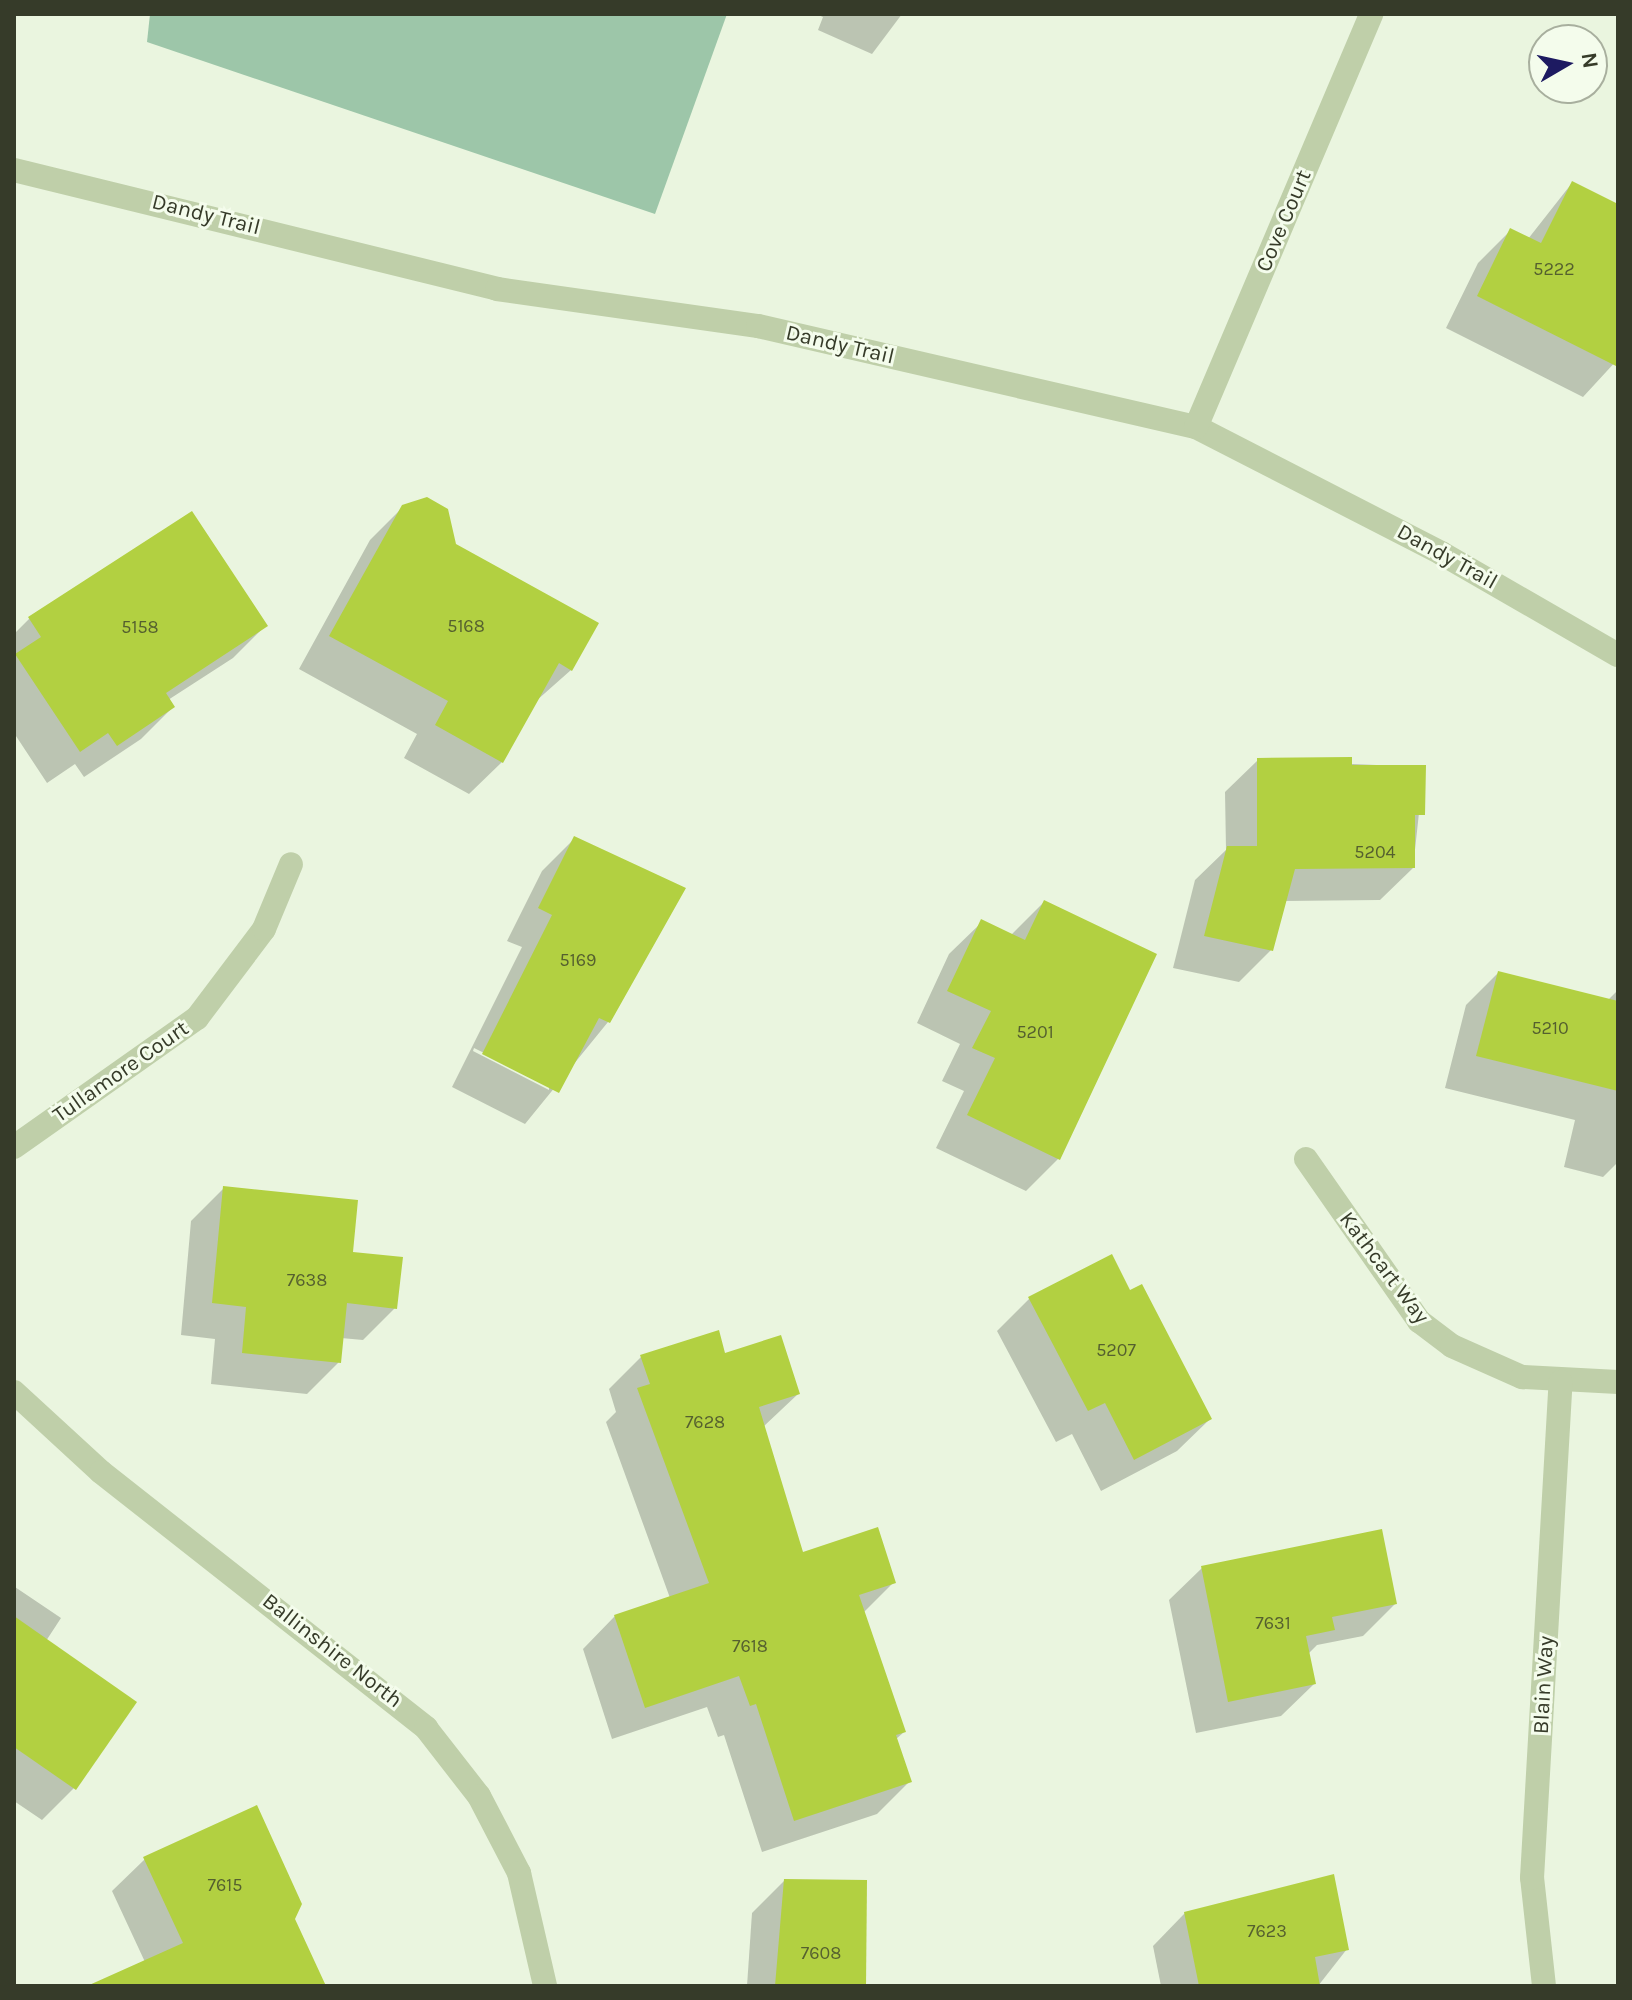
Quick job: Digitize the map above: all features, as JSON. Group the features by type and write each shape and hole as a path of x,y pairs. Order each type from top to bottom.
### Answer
{"street":[{"name":"Cove Court","path":"1196,427 1371,14"},
{"name":"Dandy Trail","path":"14,170 497,289 758,326 1196,427 1417,540 1618,655"},
{"name":"Tullamore Court","path":"14,1147 197,1018 264,929 291,864"},
{"name":"Kathcart Way","path":"1306,1159 1419,1321 1503,1372 1561,1382 1618,1382"},
{"name":"Blain Way","path":"1544,1986 1532,1878 1561,1382"},
{"name":"Ballinshire North","path":"14,1392 101,1472 426,1728 479,1796 519,1873 545,1986"}],"green space":[{"path":"150,14 727,14 655,214 147,42"}],"building":[{"path":"1572,181 1618,204 1618,367 1477,296 1510,228 1541,243"},
{"path":"427,497 448,509 456,544 599,623 572,671 559,663 503,763 435,725 448,701 329,636 402,505"},
{"path":"192,511 268,626 166,693 175,707 117,746 108,733 80,752 15,654 41,637 28,617"},
{"path":"1352,757 1352,765 1426,765 1425,815 1415,815 1415,868 1295,869 1273,951 1204,936 1227,846 1257,846 1257,758"},
{"path":"574,836 686,888 610,1023 599,1018 559,1093 482,1054 552,915 538,908"},
{"path":"1044,900 1157,954 1060,1160 967,1115 995,1058 972,1048 991,1011 947,991 981,919 1025,940"},
{"path":"1498,971 1618,1001 1618,1091 1476,1056"},
{"path":"223,1186 358,1200 353,1252 403,1257 397,1309 347,1303 341,1363 242,1353 246,1307 212,1303"},
{"path":"1112,1254 1130,1290 1142,1284 1212,1419 1134,1460 1105,1403 1088,1411 1028,1297"},
{"path":"719,1330 725,1353 781,1335 800,1394 759,1407 803,1552 878,1527 896,1583 859,1595 906,1732 896,1735 912,1782 794,1821 756,1704 750,1706 739,1676 645,1708 614,1615 709,1583 637,1388 650,1384 640,1355"},
{"path":"1382,1529 1397,1604 1332,1617 1335,1630 1306,1636 1316,1684 1228,1702 1201,1566"},
{"path":"14,1616 137,1702 76,1790 14,1747"},
{"path":"257,1805 302,1904 295,1919 326,1986 87,1986 183,1943 143,1857"},
{"path":"1334,1874 1349,1950 1315,1957 1320,1986 1199,1986 1184,1912"},
{"path":"784,1879 867,1880 866,1986 775,1986"}]}
